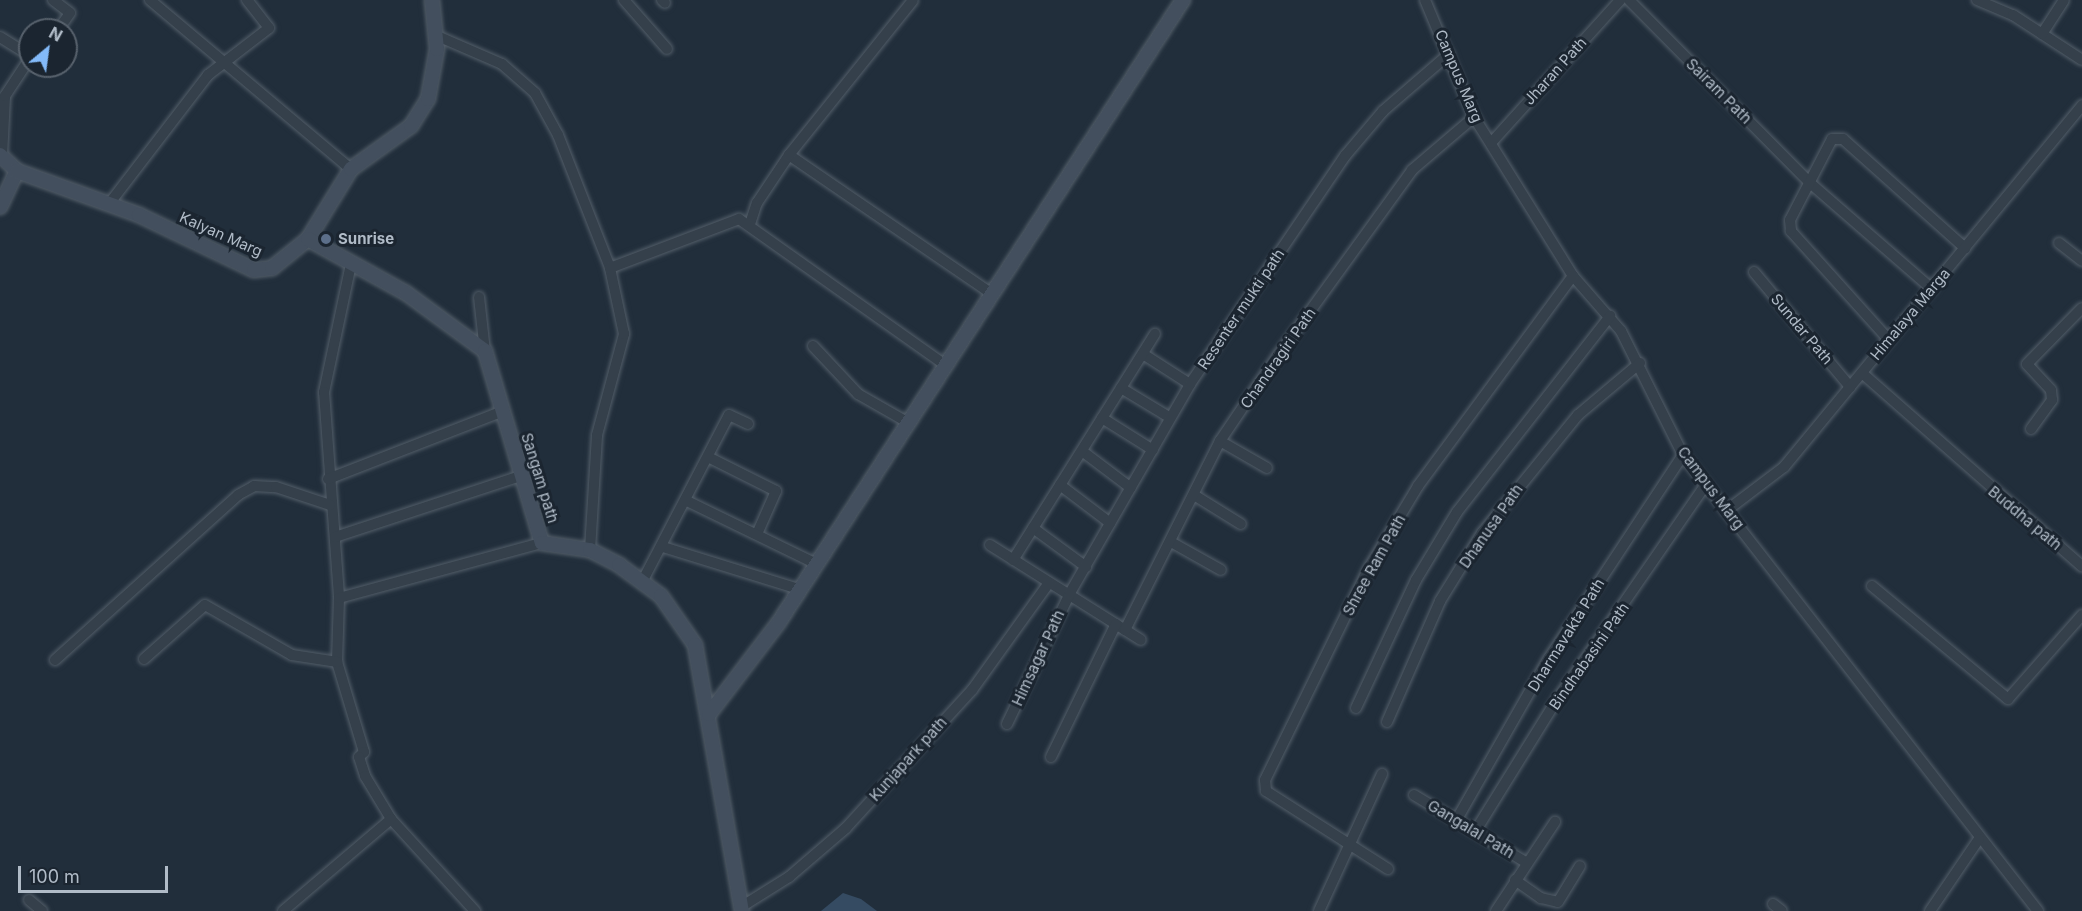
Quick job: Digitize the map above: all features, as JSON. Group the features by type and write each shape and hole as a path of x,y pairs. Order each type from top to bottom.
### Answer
{"street":[{"path":"53,0 70,13 66,18"},
{"path":"150,0 351,170"},
{"path":"109,204 223,62 271,24 247,0"},
{"name":"Kalyan Marg","path":"17,171 109,204 254,270 272,268 308,239 351,170 411,126 428,99 435,35 432,0"},
{"path":"624,0 667,49"},
{"path":"750,224 757,203 789,155 913,0"},
{"path":"709,714 817,564 907,422 1183,0"},
{"name":"Jharan Path","path":"1491,143 1620,0"},
{"name":"Sairam Path","path":"1629,0 1809,182 1932,289"},
{"path":"1977,0 2042,34 2082,60"},
{"path":"2042,34 2064,0"},
{"name":"Campus Marg","path":"1429,2 1474,117 1573,276 1610,316 1640,363 1683,455 1979,839 2038,911"},
{"path":"435,35 502,64 535,93 558,135 610,268 624,334 597,435 590,550"},
{"path":"0,37 18,49"},
{"name":"Resenter mukti path","path":"1070,593 1153,450 1169,417 1345,156 1383,111 1449,54"},
{"path":"0,207 17,171 1,156 5,96 18,76"},
{"name":"Himalaya Marga","path":"1726,511 1784,467 2082,105"},
{"name":"Chandragiri Path","path":"1051,757 1121,627 1171,542 1220,441 1412,170 1474,117"},
{"path":"1889,340 1791,231 1790,220 1809,182 1837,136 1965,248"},
{"path":"789,155 992,294"},
{"path":"610,268 720,222 739,219 750,224 945,365"},
{"path":"308,239 406,293 485,351"},
{"path":"2059,243 2082,261"},
{"path":"351,264 324,392 328,479 339,598 337,663 364,752 360,765 391,819 476,911"},
{"name":"Sundar Path","path":"1754,272 1850,387"},
{"name":"Shree Ram Path","path":"1350,845 1266,791 1265,780 1370,566 1418,486 1573,276"},
{"path":"479,297 485,351"},
{"path":"2031,429 2052,400 2051,390 2027,364 2082,308"},
{"path":"1356,708 1416,580 1457,512 1610,316"},
{"path":"1013,560 1155,334"},
{"path":"813,346 858,394 907,422"},
{"name":"Sangam path","path":"485,351 542,543 590,550 642,582 661,596 695,645 709,714 741,909"},
{"path":"1143,354 1190,384"},
{"name":"Dhanusa Path","path":"1387,722 1440,601 1482,533 1578,415 1640,363"},
{"name":"Buddha path","path":"1862,373 1968,470 2082,566"},
{"path":"1121,388 1169,417"},
{"path":"328,479 503,411"},
{"path":"642,582 687,501 729,415 748,424"},
{"path":"1102,418 1153,450"},
{"path":"1220,441 1267,468"},
{"path":"1082,451 1131,488"},
{"name":"Dharmavakta Path","path":"1457,819 1549,657 1683,455"},
{"path":"708,457 776,491 757,534"},
{"path":"334,537 521,476"},
{"name":"Bindhabasini Path","path":"1476,830 1558,698 1707,484"},
{"path":"1060,485 1110,523"},
{"path":"55,660 238,495 254,486 276,487 330,505"},
{"path":"1194,495 1241,524"},
{"path":"687,501 817,564"},
{"path":"1033,528 1086,567"},
{"path":"1171,542 1221,570"},
{"path":"339,598 542,543"},
{"path":"990,545 1049,583 1070,593 1141,640"},
{"path":"663,547 799,589"},
{"name":"Kunjapark path","path":"741,909 789,878 846,828 972,690 1049,583"},
{"path":"1872,586 2008,699 2082,615"},
{"name":"Himsagar Path","path":"1007,724 1070,593"},
{"path":"144,659 205,605 292,655 337,663"},
{"path":"1319,911 1382,774"},
{"name":"Gangalal Path","path":"1414,795 1527,862"},
{"path":"283,911 391,819"},
{"path":"1496,911 1555,822"},
{"path":"1930,911 1979,839"},
{"path":"1350,845 1388,869"},
{"path":"1515,880 1542,898 1558,902 1580,866"},
{"path":"29,900 42,911"}],"water":[{"path":"843,893 861,899 877,911 821,911"}],"place":[{"name":"Sunrise","path":"326,239"}]}
